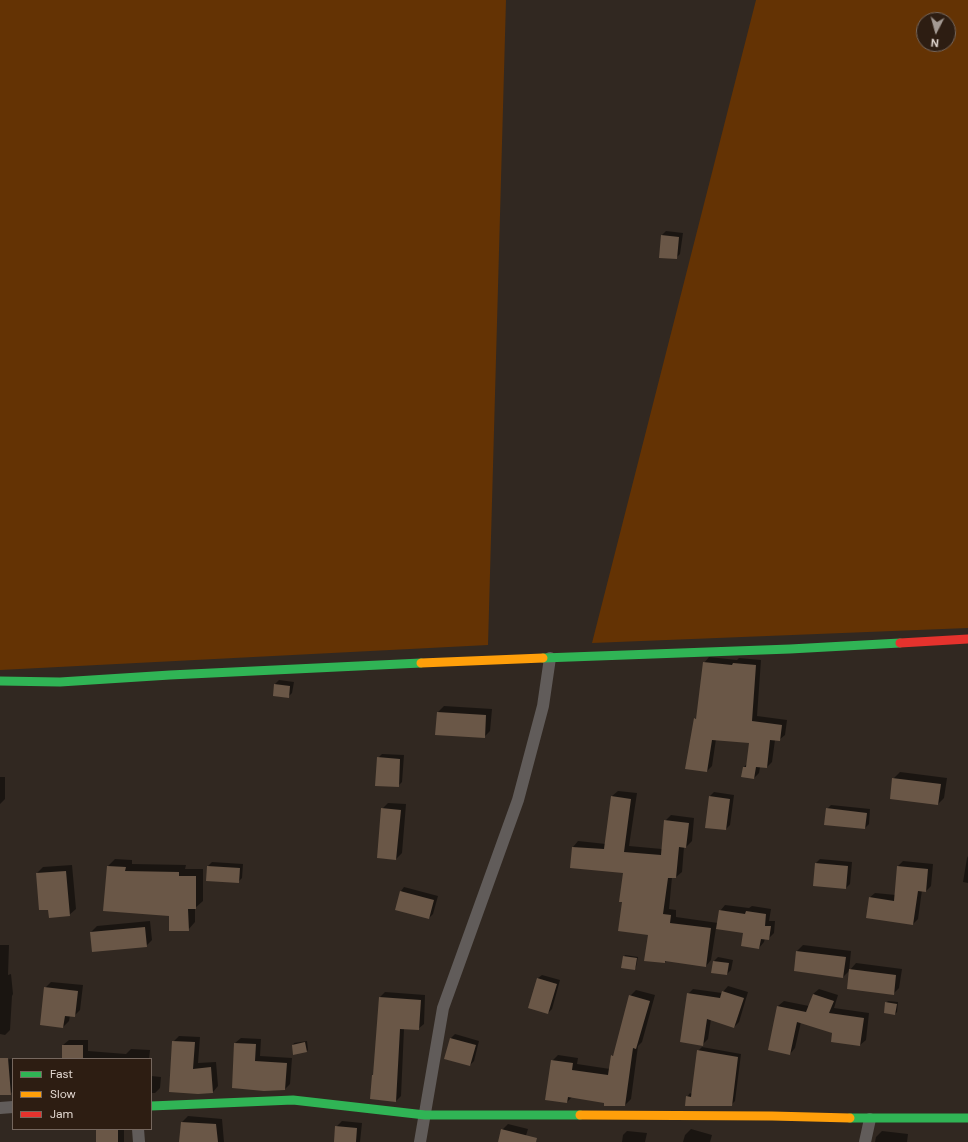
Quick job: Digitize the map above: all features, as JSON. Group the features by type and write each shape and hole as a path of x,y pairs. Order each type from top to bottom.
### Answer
{"street":[{"path":"0,681 60,682 170,675 790,649 968,639"},
{"path":"420,1142 444,1008 518,800 543,706 550,658"},
{"path":"152,1106 293,1100 424,1115 772,1116 870,1119 968,1118"},
{"path":"0,1108 12,1107"},
{"path":"865,1142 870,1119"},
{"path":"138,1130 139,1142"}],"shaded area":[{"path":"0,0 506,0 488,645 0,670"},
{"path":"756,0 968,0 968,628 592,643"}],"building":[{"path":"661,235 679,237 677,259 659,258"},
{"path":"703,662 732,665 733,663 756,665 752,721 782,725 780,741 770,740 767,768 756,767 754,779 741,777 743,767 746,767 749,743 712,740 707,772 685,769 694,718 696,719"},
{"path":"274,684 290,686 289,698 273,696"},
{"path":"437,712 486,715 485,738 435,735"},
{"path":"377,757 400,759 399,787 375,786"},
{"path":"892,778 941,784 938,805 890,799"},
{"path":"611,796 631,799 624,852 661,855 664,820 689,823 686,848 679,847 676,878 668,878 663,914 671,915 670,923 711,928 706,967 665,961 665,963 644,961 648,935 618,931 622,902 619,902 623,873 570,868 572,847 604,849"},
{"path":"709,796 730,799 726,830 705,828"},
{"path":"381,808 401,810 396,860 377,858"},
{"path":"826,808 867,813 865,829 824,825"},
{"path":"815,863 848,866 846,889 813,886"},
{"path":"107,866 126,867 125,871 179,872 179,876 196,876 196,909 188,909 189,931 169,931 169,916 103,911"},
{"path":"207,866 240,868 239,883 206,881"},
{"path":"897,866 928,869 926,892 918,891 913,925 866,918 869,897 894,901"},
{"path":"66,871 70,916 49,918 48,910 39,910 36,873"},
{"path":"400,891 434,900 429,919 395,910"},
{"path":"719,910 745,914 746,911 766,914 765,926 771,926 769,940 761,939 759,949 741,946 743,933 716,929"},
{"path":"145,927 147,947 92,952 90,932"},
{"path":"796,951 846,957 843,978 794,971"},
{"path":"623,956 637,958 635,970 621,968"},
{"path":"713,961 729,963 727,975 711,973"},
{"path":"849,969 896,975 894,995 847,989"},
{"path":"537,978 557,984 548,1014 528,1008"},
{"path":"44,987 78,991 75,1017 65,1016 63,1028 40,1025"},
{"path":"722,991 744,998 734,1028 707,1019 703,1046 680,1042 687,993 720,998"},
{"path":"813,994 834,1001 829,1013 864,1018 860,1046 831,1042 832,1033 797,1022 790,1055 768,1050 777,1006 806,1012"},
{"path":"629,995 650,1001 636,1049 633,1048 625,1106 604,1106 604,1103 568,1097 567,1103 545,1100 551,1060 573,1063 572,1070 608,1075 611,1055 613,1056"},
{"path":"379,997 421,1000 419,1030 400,1029 396,1102 370,1099"},
{"path":"885,1002 897,1004 895,1015 884,1013"},
{"path":"450,1038 476,1045 470,1066 444,1059"},
{"path":"172,1041 195,1042 193,1069 211,1067 213,1093 198,1094 169,1092"},
{"path":"305,1042 307,1052 293,1055 292,1045"},
{"path":"234,1043 256,1044 255,1061 287,1063 285,1090 264,1091 232,1088"},
{"path":"62,1045 83,1045 83,1058 62,1058"},
{"path":"697,1050 738,1057 732,1106 685,1106 686,1096 691,1097"},
{"path":"0,1058 8,1058 11,1095 0,1095"},
{"path":"181,1122 216,1124 218,1142 179,1142"},
{"path":"335,1126 357,1128 356,1142 334,1142"},
{"path":"501,1129 537,1138 536,1142 498,1142"},
{"path":"96,1130 118,1130 118,1142 96,1142"}],"traffic: fast":[{"path":"543,658 790,649 900,643"},
{"path":"0,681 60,682 170,675 421,663"},
{"path":"152,1106 293,1100 425,1115 580,1115"},
{"path":"850,1118 968,1118"}],"traffic: slow":[{"path":"421,663 543,658"},
{"path":"580,1115 850,1118"}],"traffic: jam":[{"path":"900,643 968,639"}]}
